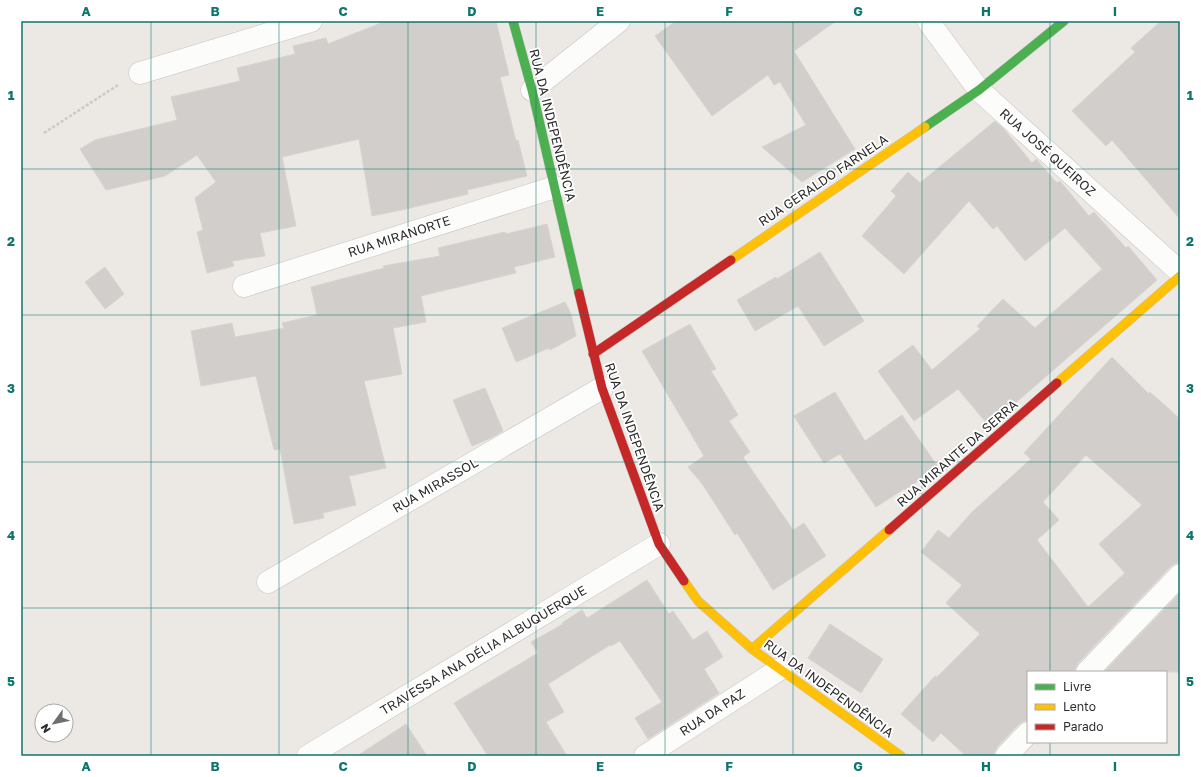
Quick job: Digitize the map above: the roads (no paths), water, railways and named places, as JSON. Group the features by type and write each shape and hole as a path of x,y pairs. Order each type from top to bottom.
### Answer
{"street":[{"path":"131,78 311,21"},
{"name":"RUA DA INDEPENDÊNCIA","path":"513,21 532,90 602,388 659,544 698,601 752,649 901,756"},
{"path":"532,90 619,21"},
{"name":"RUA JOSÉ QUEIROZ","path":"928,21 979,90 1180,272"},
{"name":"RUA GERALDO FARNELA","path":"593,354 979,90 1064,21"},
{"name":"RUA MIRANORTE","path":"244,286 555,187"},
{"name":"RUA MIRANTE DA SERRA","path":"752,649 1180,276"},
{"name":"RUA MIRASSOL","path":"268,582 602,388"},
{"name":"TRAVESSA ANA DÉLIA ALBUQUERQUE","path":"308,756 659,544"},
{"path":"1088,671 1180,575"},
{"name":"RUA DA PAZ","path":"645,756 780,669"},
{"path":"1006,756 1027,734"}]}
